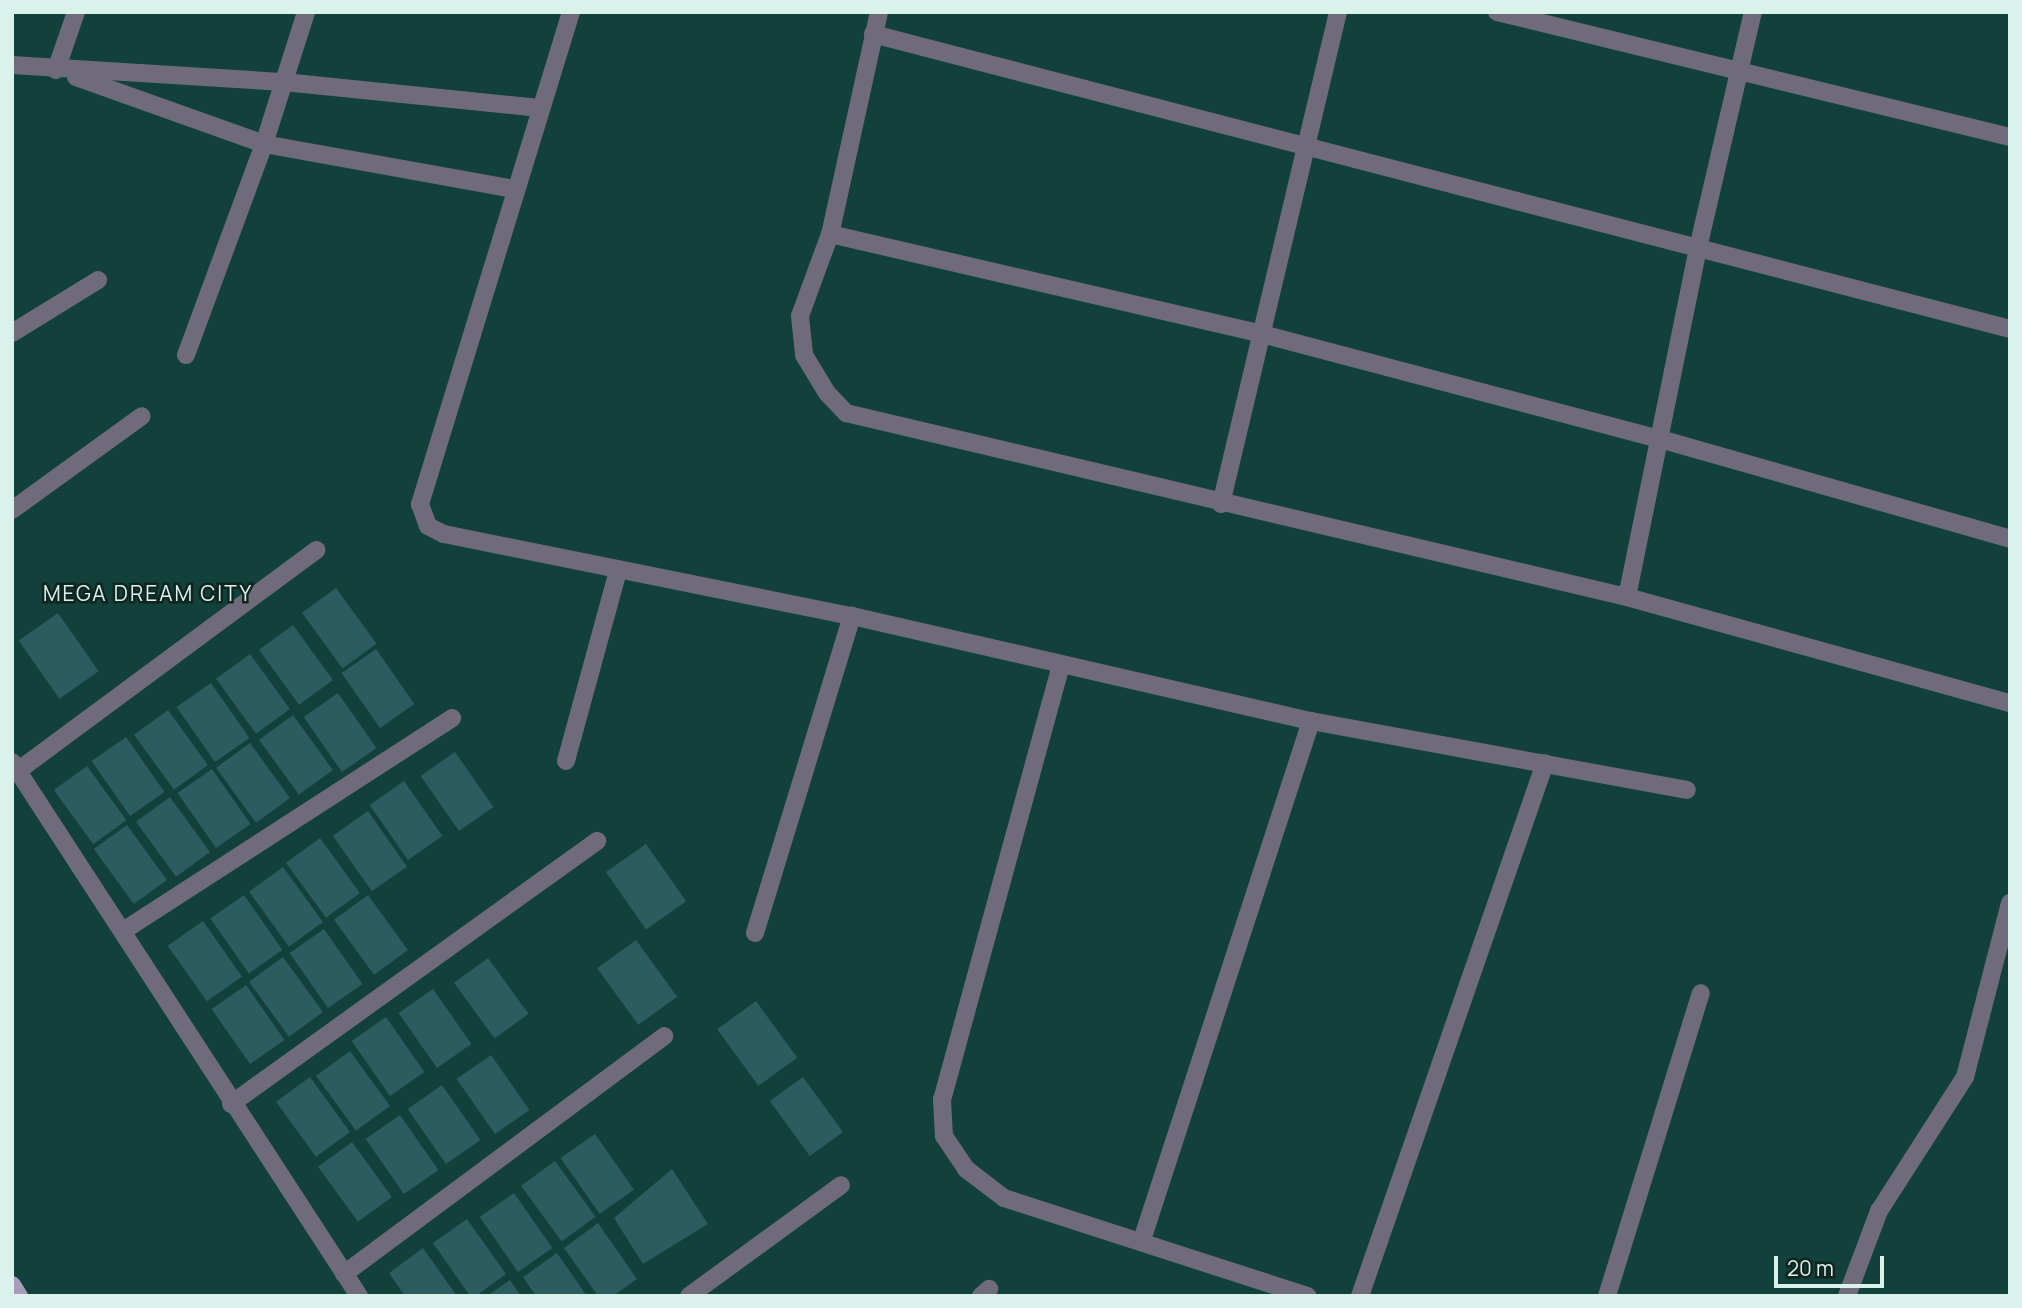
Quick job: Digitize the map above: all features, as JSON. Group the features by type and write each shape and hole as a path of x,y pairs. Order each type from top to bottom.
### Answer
{"main road":[{"path":"12,1285 19,1296"}],"street":[{"path":"56,70 76,12"},
{"path":"186,355 264,144 306,12"},
{"path":"571,12 513,189 420,504 428,526 444,534 852,616 1311,720 1687,790"},
{"path":"878,12 830,234 800,316 804,355 827,393 846,413 1221,504 1627,597 2010,703"},
{"path":"1221,504 1338,12"},
{"path":"1497,12 2010,137"},
{"path":"1627,597 1698,248 1753,12"},
{"path":"873,34 2010,329"},
{"path":"12,65 56,70 284,82 540,108"},
{"path":"56,70 264,144 513,189"},
{"path":"830,234 1262,334 1660,439 2010,539"},
{"path":"12,333 98,280"},
{"path":"12,510 142,416"},
{"path":"316,550 15,766 123,931 231,1104 359,1296"},
{"path":"566,761 618,571"},
{"path":"755,933 852,616"},
{"path":"1061,665 942,1099 944,1136 966,1169 1004,1198 1142,1240 1308,1296"},
{"path":"123,931 452,718"},
{"path":"1142,1240 1311,720"},
{"path":"1360,1296 1545,763"},
{"path":"231,1104 597,841"},
{"path":"1847,1296 1879,1211 1965,1077 2010,903"},
{"path":"1607,1296 1701,993"},
{"path":"344,1274 664,1036"},
{"path":"689,1296 841,1185"}],"building":[{"path":"336,588 377,644 343,669 302,613"},
{"path":"58,613 99,671 59,699 19,641"},
{"path":"293,625 333,680 299,705 259,650"},
{"path":"376,649 414,704 380,728 342,673"},
{"path":"250,654 290,709 256,734 216,679"},
{"path":"211,683 249,738 215,762 177,707"},
{"path":"338,693 376,748 342,772 304,717"},
{"path":"168,710 208,765 174,790 134,735"},
{"path":"293,715 333,770 299,795 259,740"},
{"path":"126,737 164,792 130,816 92,761"},
{"path":"250,743 290,798 256,823 216,768"},
{"path":"455,752 493,807 459,831 421,776"},
{"path":"87,766 126,820 93,844 54,790"},
{"path":"212,769 250,824 216,848 178,793"},
{"path":"404,781 442,836 408,860 370,805"},
{"path":"170,797 210,852 176,877 136,822"},
{"path":"368,811 407,867 372,891 333,836"},
{"path":"127,825 167,880 134,904 94,849"},
{"path":"320,838 360,893 326,918 286,863"},
{"path":"646,844 686,901 646,929 606,872"},
{"path":"283,867 323,922 289,947 249,892"},
{"path":"244,895 282,950 249,973 210,919"},
{"path":"368,895 408,950 374,975 334,920"},
{"path":"203,921 242,977 207,1001 168,946"},
{"path":"324,929 362,984 328,1008 290,953"},
{"path":"636,940 677,997 638,1025 597,968"},
{"path":"283,957 323,1012 289,1037 249,982"},
{"path":"488,958 529,1014 495,1039 454,983"},
{"path":"246,985 284,1040 250,1064 212,1009"},
{"path":"433,989 471,1044 437,1068 399,1013"},
{"path":"756,1001 797,1058 758,1086 717,1029"},
{"path":"386,1017 424,1072 390,1096 352,1041"},
{"path":"350,1051 390,1106 356,1131 316,1076"},
{"path":"491,1055 529,1110 495,1134 457,1079"},
{"path":"310,1077 350,1132 316,1157 276,1102"},
{"path":"803,1077 843,1132 810,1156 770,1101"},
{"path":"442,1085 480,1140 446,1164 408,1109"},
{"path":"400,1115 438,1170 404,1194 366,1139"},
{"path":"595,1134 634,1190 600,1214 561,1158"},
{"path":"352,1142 392,1197 358,1222 318,1167"},
{"path":"555,1161 596,1217 562,1242 521,1186"},
{"path":"672,1169 708,1224 643,1264 614,1218"},
{"path":"514,1193 552,1248 518,1272 480,1217"},
{"path":"467,1219 506,1274 476,1296 470,1296 433,1243"},
{"path":"598,1223 637,1279 613,1296 598,1296 564,1248"},
{"path":"423,1248 457,1296 405,1296 389,1273"},
{"path":"557,1253 587,1296 536,1296 523,1277"},
{"path":"510,1280 521,1296 487,1296"}],"district":[{"name":"MEGA DREAM CITY","path":"148,593"}]}
